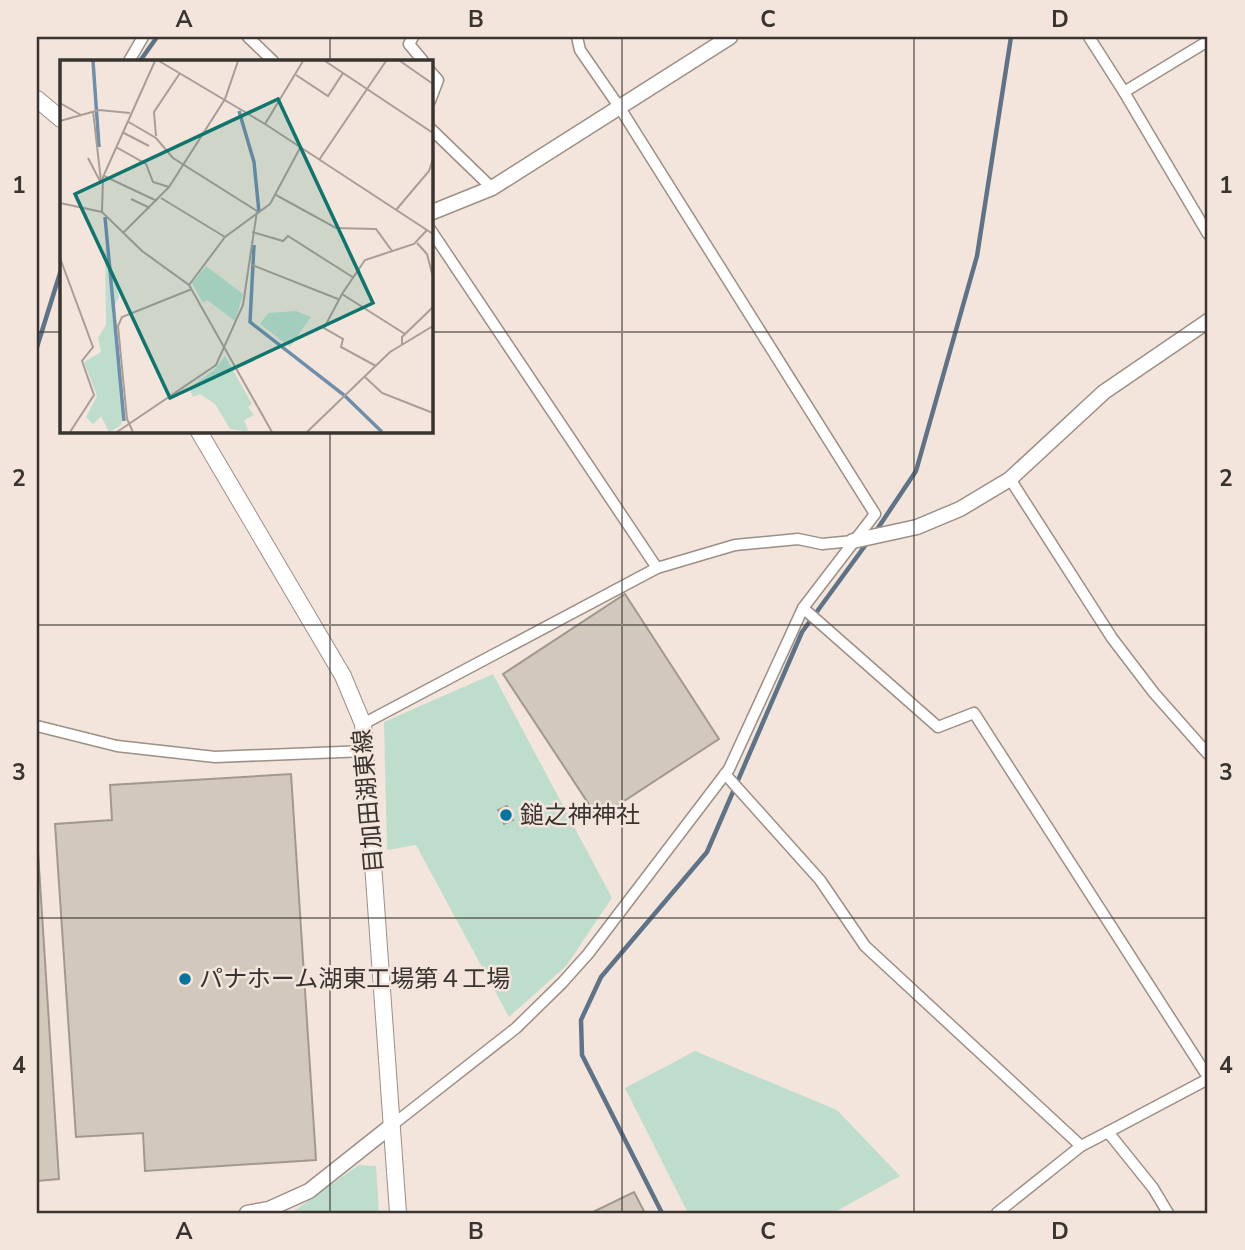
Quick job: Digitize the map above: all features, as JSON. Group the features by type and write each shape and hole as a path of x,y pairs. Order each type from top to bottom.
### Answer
{"main road":[{"path":"37,99 60,118"},
{"name":"目加田湖東線","path":"199,432 342,676 363,724 398,1213"}],"street":[{"path":"130,60 143,37"},
{"path":"248,37 272,60"},
{"path":"412,37 409,44 422,60"},
{"path":"247,1213 269,1209 309,1191 516,1028 562,983 612,923 725,774 751,724 803,608 875,514 620,108 580,50 577,37"},
{"path":"432,213 492,188 730,37"},
{"path":"1088,37 1125,92 1208,234"},
{"path":"1125,92 1208,41"},
{"path":"432,73 438,80 432,96"},
{"path":"432,130 492,188"},
{"path":"432,232 657,568"},
{"path":"363,724 657,568 735,545 798,539 822,544 853,541 917,527 960,509 1010,479 1104,392 1208,321"},
{"path":"1010,479 1112,638 1154,693 1208,754"},
{"path":"803,608 938,727 974,713 1208,1078 1080,1146 997,1213"},
{"path":"37,726 117,746 215,757 366,751"},
{"path":"725,774 820,880 865,946 1080,1146"},
{"path":"1108,1132 1153,1188 1168,1213"}],"green space":[{"path":"493,674 612,898 566,966 509,1017 416,845 387,850 384,722"},
{"path":"695,1051 837,1110 900,1176 833,1213 688,1213 625,1088"},
{"path":"359,1165 376,1166 379,1213 291,1213"}],"building":[{"path":"625,594 719,739 598,818 503,674"},
{"name":"パナホーム湖東工場第４工場","path":"291,774 316,1160 145,1171 143,1133 76,1137 55,824 112,820 110,785"},
{"name":"鎚之神神社","path":"507,806 513,820 504,824 498,810"},
{"path":"37,836 59,1179 37,1181"},
{"path":"634,1192 645,1213 591,1213"}],"waterway":[{"path":"141,60 157,37"},
{"path":"876,531 916,471 977,256 1011,37"},
{"path":"37,347 60,273"},
{"path":"662,1213 582,1055 581,1020 601,977 707,852 802,632 867,543"}],"place":[{"name":"鎚之神神社","path":"506,815"},
{"name":"パナホーム湖東工場第４工場","path":"185,979"}]}
